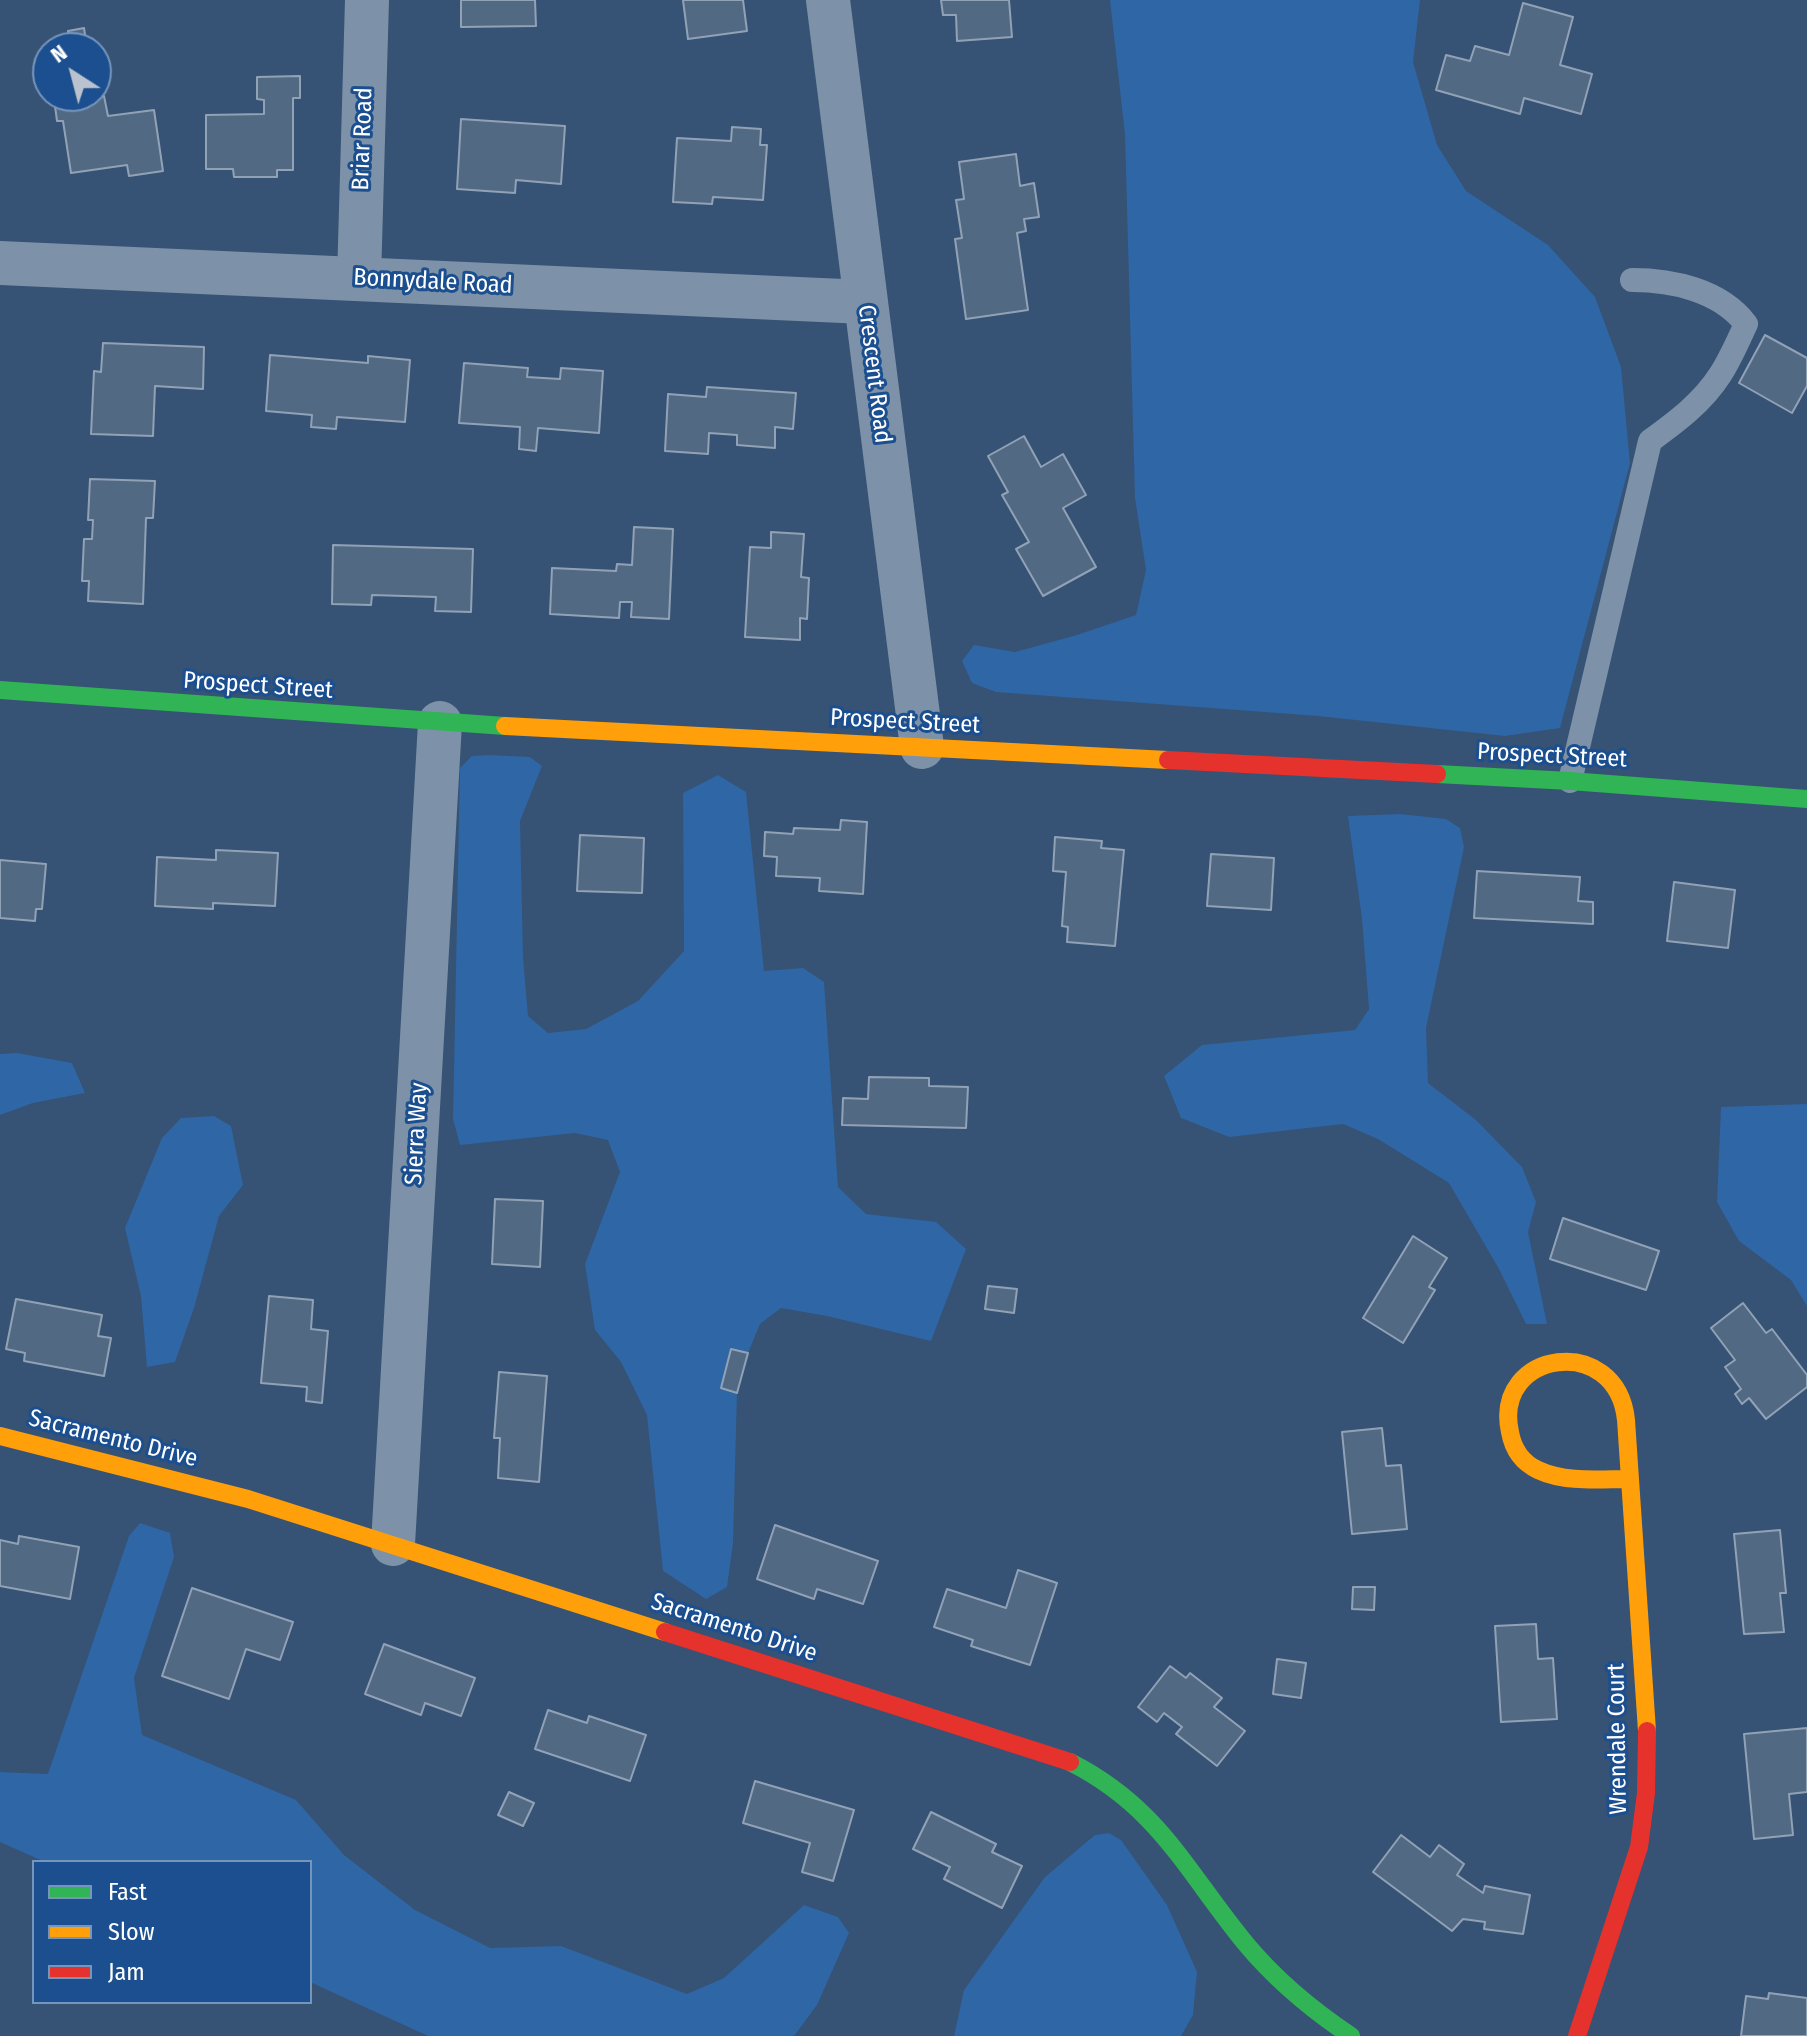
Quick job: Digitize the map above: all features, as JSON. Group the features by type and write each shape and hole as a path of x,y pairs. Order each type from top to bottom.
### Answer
{"street":[{"name":"Briar Road","path":"359,279 367,0"},
{"name":"Crescent Road","path":"828,0 922,747"},
{"name":"Bonnydale Road","path":"0,263 865,302"},
{"name":"Prospect Street","path":"0,690 440,723 1570,781 1807,799"},
{"name":"Sierra Way","path":"393,1544 440,723"},
{"name":"Wrendale Court","path":"1577,2036 1629,1883 1642,1831 1648,1782 1630,1479 1624,1405 1603,1372 1580,1361 1554,1361 1530,1372 1521,1381 1509,1404 1508,1429 1517,1453 1525,1462 1559,1478 1630,1479"},
{"name":"Sacramento Drive","path":"0,1436 233,1495 393,1544 1065,1759 1093,1771 1120,1789 1159,1828 1266,1968 1296,1996 1351,2036"}],"lane":[{"path":"1570,781 1650,441 1699,401 1720,375 1746,324 1736,311 1690,288 1659,280 1632,280"}],"shaded area":[{"path":"1110,0 1420,0 1413,62 1437,145 1466,191 1548,245 1595,297 1621,367 1630,463 1560,728 1505,736 1318,716 996,692 972,683 962,661 974,645 1015,652 1136,615 1146,570 1135,498 1125,135"},
{"path":"472,756 530,757 542,766 520,821 523,957 528,1016 548,1033 586,1029 638,1001 684,951 683,793 718,775 746,792 764,971 803,968 824,982 838,1187 866,1214 936,1222 966,1249 931,1341 781,1308 760,1324 748,1353 731,1349 721,1388 737,1393 733,1543 727,1587 706,1599 663,1571 647,1415 621,1362 595,1330 585,1264 620,1172 608,1140 575,1133 460,1145 453,1119 460,768"},
{"path":"1400,814 1446,819 1460,828 1464,847 1426,1028 1428,1083 1476,1120 1522,1167 1536,1202 1528,1232 1547,1324 1526,1324 1499,1269 1449,1183 1378,1139 1343,1124 1229,1137 1181,1118 1164,1076 1202,1045 1355,1030 1369,1009 1362,919 1348,816"},
{"path":"17,1053 72,1063 85,1093 33,1103 0,1115 0,1054"},
{"path":"1807,1104 1807,1306 1791,1280 1739,1241 1717,1202 1721,1107"},
{"path":"214,1116 231,1126 243,1185 219,1216 194,1308 175,1362 147,1367 141,1296 125,1228 162,1138 181,1118"},
{"path":"140,1523 170,1533 174,1557 134,1678 142,1735 296,1800 344,1855 415,1910 490,1948 561,1946 687,1994 724,1978 804,1905 838,1917 849,1933 817,2005 794,2036 428,2036 312,1983 312,1860 40,1860 0,1842 0,1772 48,1774 129,1536"},
{"path":"1109,1833 1121,1840 1167,1905 1197,1972 1193,2015 1181,2036 954,2036 964,1990 1045,1877 1095,1835"}],"building":[{"path":"461,0 535,0 536,26 461,27"},
{"path":"683,0 743,0 747,31 688,39"},
{"path":"941,0 1009,0 1012,37 957,41 956,15 943,15"},
{"path":"1523,3 1573,17 1560,65 1592,74 1581,114 1524,98 1520,114 1436,90 1446,55 1470,61 1475,46 1509,55"},
{"path":"84,28 85,32 68,32"},
{"path":"300,76 300,98 293,98 293,170 277,170 277,177 234,177 233,169 206,169 206,115 264,114 264,100 257,99 257,77"},
{"path":"154,110 163,171 129,176 127,165 71,173 63,121 57,121 56,112 107,112 108,116"},
{"path":"461,119 565,126 561,184 516,180 515,193 457,189"},
{"path":"732,127 761,129 760,145 767,145 763,200 713,197 712,204 673,202 677,138 731,141"},
{"path":"1016,154 1020,186 1034,183 1039,217 1024,219 1026,231 1017,233 1028,310 966,319 955,239 962,238 956,200 964,199 959,162"},
{"path":"1765,335 1807,358 1807,386 1792,413 1739,383"},
{"path":"103,343 204,347 203,389 155,386 153,436 91,434 94,371 101,372"},
{"path":"270,355 368,363 368,356 410,360 405,422 337,417 336,429 311,427 312,415 266,411"},
{"path":"464,363 528,368 527,377 560,379 561,368 603,371 599,433 538,428 536,451 519,449 520,427 459,423"},
{"path":"707,387 796,393 793,429 775,427 775,448 737,445 737,435 709,433 708,454 665,451 668,394 706,397"},
{"path":"1024,436 1041,467 1063,454 1086,495 1063,508 1096,567 1043,596 1016,549 1029,542 1002,495 1008,492 988,456"},
{"path":"90,479 155,481 153,518 146,518 143,604 88,601 89,581 82,581 84,539 92,539 93,520 88,520"},
{"path":"634,527 673,529 669,619 631,617 632,602 620,602 619,618 550,614 552,568 616,571 617,564 632,565"},
{"path":"771,532 804,534 801,577 809,578 807,619 800,618 800,640 745,637 750,547 771,548"},
{"path":"333,545 473,549 471,612 435,611 436,597 372,595 371,605 332,604"},
{"path":"841,820 867,822 863,894 819,891 820,878 776,876 777,857 764,856 765,832 793,834 794,828 840,830"},
{"path":"580,835 644,838 642,893 577,891"},
{"path":"1055,837 1102,841 1101,848 1124,850 1115,946 1067,942 1068,927 1062,926 1066,872 1053,871"},
{"path":"216,850 278,853 275,906 213,903 213,909 155,906 157,857 216,860"},
{"path":"1211,854 1274,858 1271,910 1207,906"},
{"path":"0,860 46,864 42,909 36,909 35,921 0,918"},
{"path":"1477,871 1580,877 1578,901 1593,902 1593,924 1474,918"},
{"path":"1674,882 1735,890 1728,948 1667,941"},
{"path":"869,1077 929,1078 929,1086 968,1087 966,1128 842,1125 843,1098 868,1099"},
{"path":"495,1199 543,1201 540,1267 492,1264"},
{"path":"1563,1218 1659,1251 1646,1290 1550,1259"},
{"path":"1413,1236 1447,1258 1429,1287 1435,1290 1403,1343 1363,1318"},
{"path":"988,1286 1017,1289 1014,1313 985,1309"},
{"path":"269,1296 313,1300 311,1329 328,1331 322,1403 306,1401 307,1387 261,1383"},
{"path":"16,1299 102,1315 98,1336 111,1338 104,1376 24,1361 25,1353 6,1349"},
{"path":"1743,1303 1766,1333 1772,1329 1807,1375 1807,1387 1766,1419 1749,1398 1742,1404 1735,1394 1741,1389 1725,1367 1735,1360 1711,1328"},
{"path":"731,1349 748,1353 737,1393 721,1388"},
{"path":"499,1372 547,1376 539,1482 498,1478 500,1438 494,1438"},
{"path":"1382,1428 1386,1466 1401,1465 1407,1529 1352,1534 1342,1432"},
{"path":"775,1525 878,1561 863,1604 817,1589 814,1599 757,1579"},
{"path":"1780,1530 1786,1593 1780,1593 1784,1632 1744,1634 1734,1534"},
{"path":"19,1536 79,1547 70,1599 0,1586 0,1540 18,1544"},
{"path":"1018,1570 1057,1583 1030,1665 971,1646 973,1640 934,1627 947,1589 1006,1608"},
{"path":"1353,1587 1375,1587 1374,1610 1352,1609"},
{"path":"192,1588 293,1622 280,1660 246,1649 229,1699 162,1676"},
{"path":"1536,1624 1538,1659 1553,1658 1557,1719 1501,1722 1495,1626"},
{"path":"384,1644 475,1678 461,1716 425,1703 421,1715 365,1694"},
{"path":"1277,1659 1306,1663 1301,1698 1273,1694"},
{"path":"1170,1666 1186,1678 1190,1673 1222,1698 1214,1707 1245,1731 1217,1766 1176,1734 1182,1727 1164,1713 1157,1722 1138,1707"},
{"path":"548,1710 587,1723 589,1716 646,1735 630,1781 535,1749"},
{"path":"1807,1728 1807,1792 1789,1794 1793,1835 1754,1839 1744,1734"},
{"path":"755,1781 854,1810 833,1881 802,1872 810,1843 743,1823"},
{"path":"509,1792 534,1803 523,1826 498,1815"},
{"path":"931,1812 996,1844 992,1852 1022,1866 1002,1908 944,1879 950,1867 913,1849"},
{"path":"1401,1835 1430,1857 1439,1845 1464,1864 1457,1875 1483,1893 1485,1886 1530,1895 1523,1934 1484,1929 1485,1922 1463,1919 1452,1931 1373,1872"},
{"path":"1769,1993 1807,1998 1807,2036 1741,2036 1746,1996 1768,1999"}],"traffic: fast":[{"path":"0,690 505,726"},
{"path":"1437,774 1807,799"},
{"path":"1070,1762 1127,1799 1149,1820 1270,1970 1295,1994 1351,2036"}],"traffic: slow":[{"path":"505,726 1168,760"},
{"path":"1630,1479 1619,1479 1595,1480 1560,1477 1538,1470 1522,1459 1510,1432 1509,1404 1519,1383 1536,1369 1558,1362 1581,1364 1602,1373 1618,1392 1626,1420 1647,1731"},
{"path":"0,1436 248,1499 665,1632"}],"traffic: jam":[{"path":"1168,760 1437,774"},
{"path":"665,1632 1070,1762"},
{"path":"1577,2036 1639,1847 1646,1793 1647,1731"}]}
